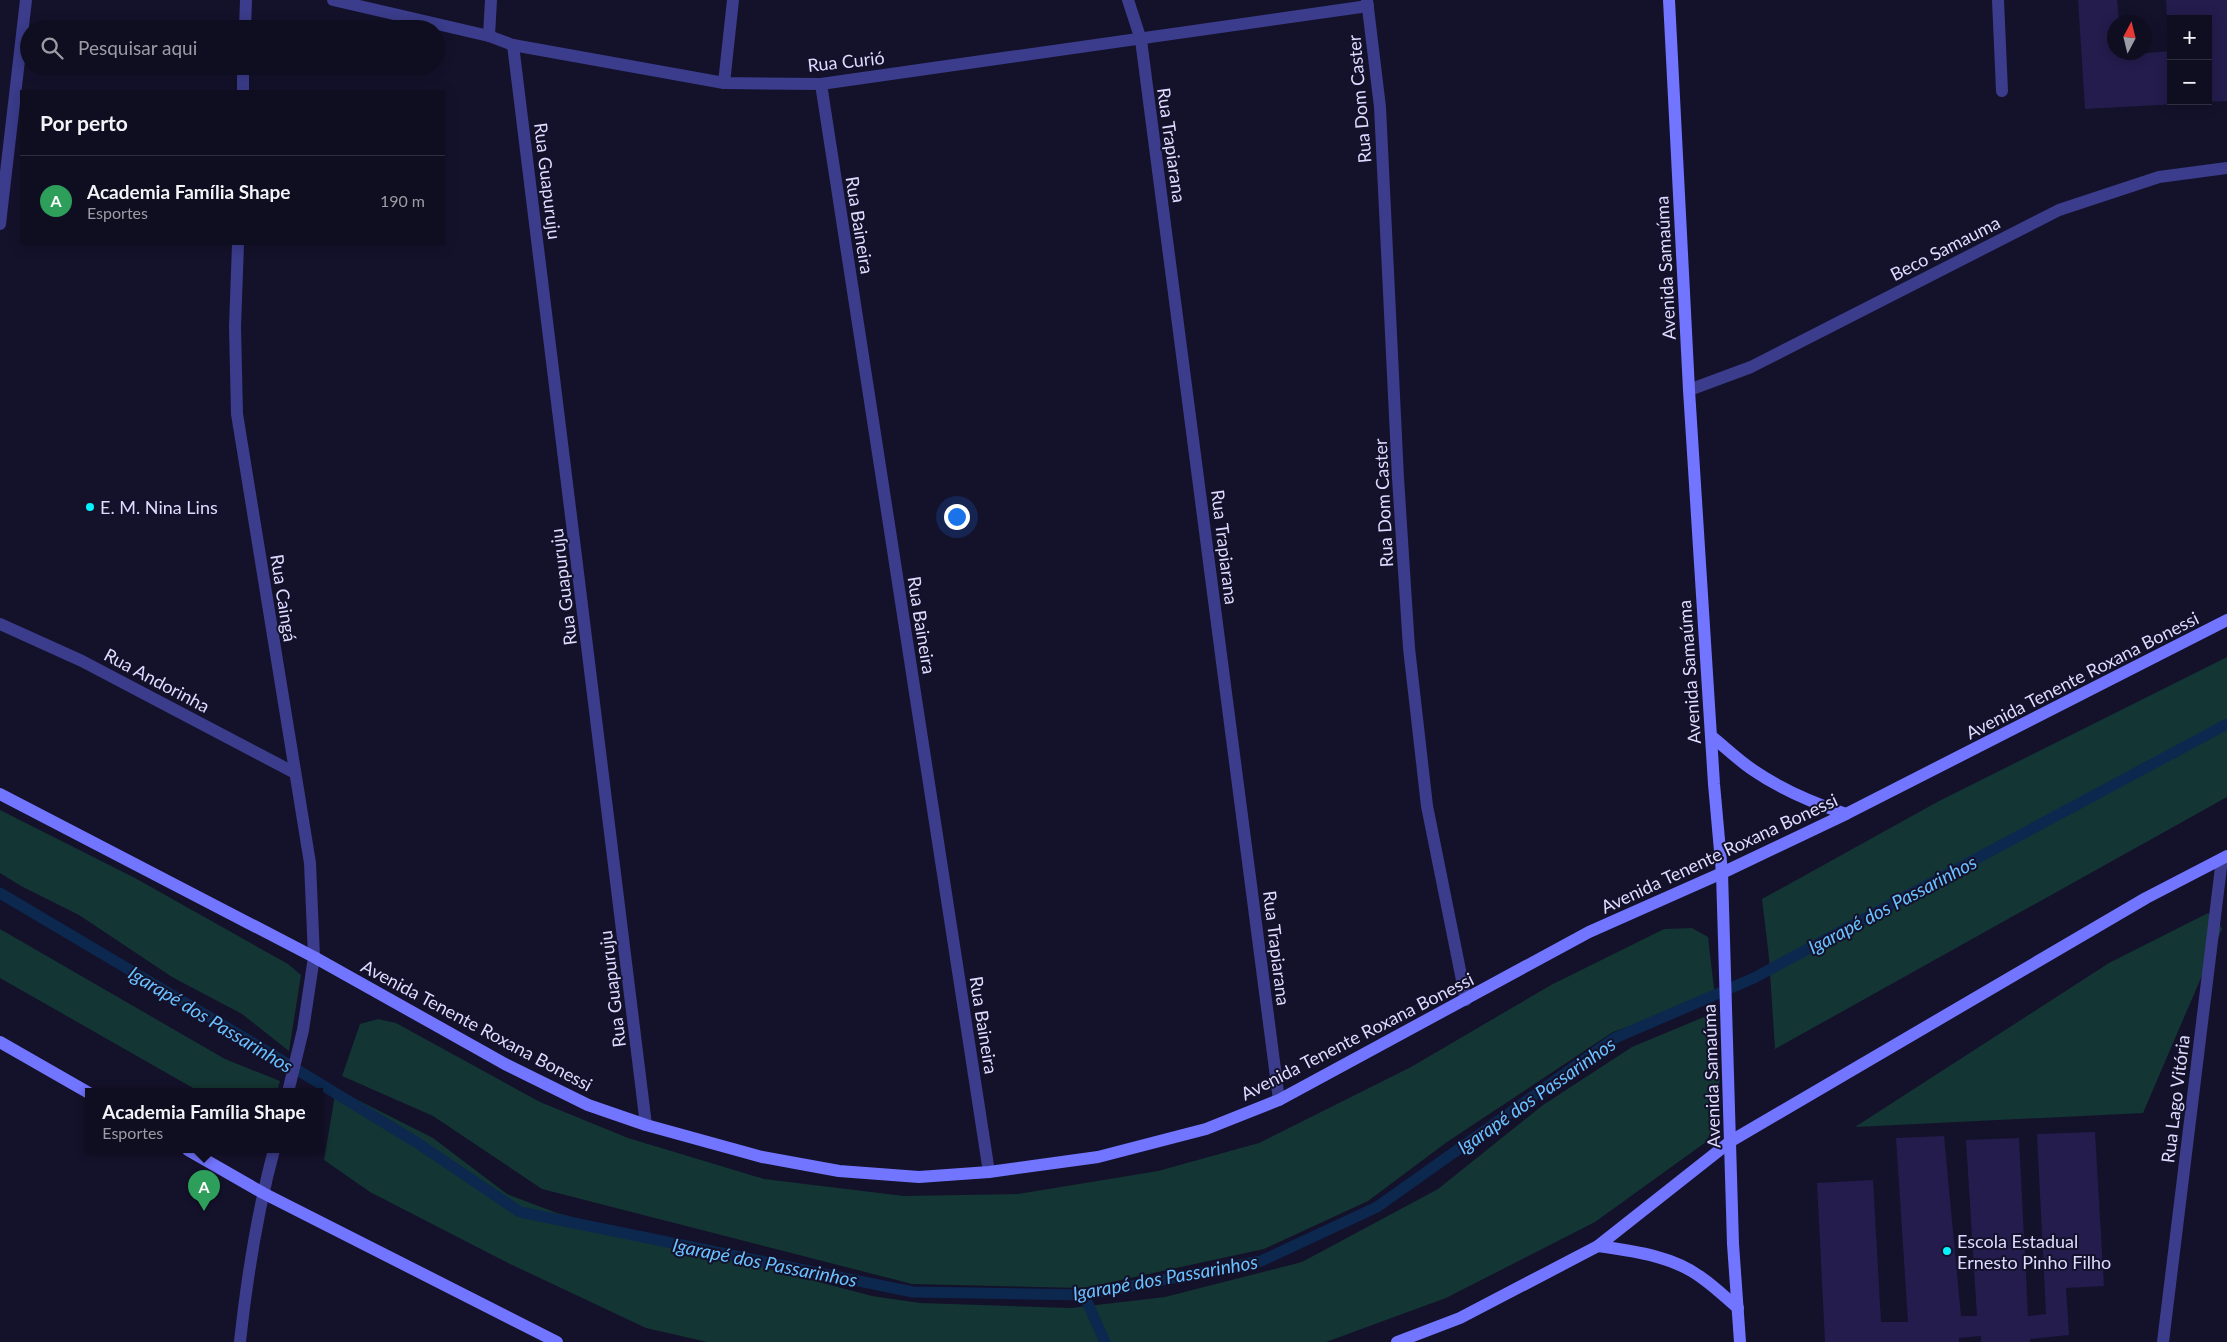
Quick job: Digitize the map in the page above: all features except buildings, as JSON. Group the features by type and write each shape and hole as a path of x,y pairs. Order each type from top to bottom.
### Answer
{"street":[{"path":"24,20 26,0"},
{"path":"245,20 246,0"},
{"name":"Rua Curió","path":"333,0 420,20"},
{"path":"489,36 491,0"},
{"path":"724,82 732,0"},
{"name":"Rua Trapiarana","path":"1128,0 1141,40 1279,1100"},
{"name":"Avenida Samaúma","path":"1669,0 1689,390 1711,736 1722,873 1733,1244 1740,1342"},
{"path":"1998,0 2002,91"},
{"name":"Rua Curió","path":"445,26 489,36 513,45 724,82 821,84 1141,40 1368,3"},
{"name":"Rua Dom Caster","path":"1368,3 1380,107 1398,478 1409,648 1427,806 1466,1000"},
{"name":"Rua Guapuruju","path":"513,45 646,1124"},
{"path":"0,224 20,52"},
{"path":"243,90 244,75"},
{"name":"Rua Baineira","path":"821,84 989,1172"},
{"name":"Beco Samauma","path":"1689,390 1751,367 2059,210 2159,178 2227,168"},
{"name":"Rua Caingá","path":"238,245 235,327 237,414 310,863 314,957 303,1030 289,1088"},
{"name":"Avenida Tenente Roxana Bonessi","path":"0,794 314,957 505,1064 588,1106 762,1157 838,1171 920,1177 989,1172 1098,1157 1206,1129 1279,1100 1589,932 1722,873 1846,814 2227,620"},
{"name":"Rua Andorinha","path":"0,624 82,661 295,773"},
{"path":"1711,736 1752,769 1775,784 1794,794 1846,814"},
{"path":"1397,1342 1460,1318 1598,1246 1731,1141 2146,898 2224,858"},
{"name":"Rua Lago Vitória","path":"2163,1342 2224,858"},
{"path":"0,1042 85,1091"},
{"path":"193,1153 262,1193 557,1342"},
{"path":"240,1342 247,1277 262,1193 273,1153"},
{"path":"1598,1246 1636,1251 1668,1261 1701,1277 1738,1308"}],"green space":[{"path":"2227,657 2227,797 1775,1049 1769,958 1762,899 1939,801"},
{"path":"0,810 135,878 288,964 301,975 289,1051 242,1014 172,977 79,915 21,886 0,873"},
{"path":"2208,913 2217,918 2222,929 2143,1113 1855,1127 2109,963"},
{"path":"1692,928 1708,937 1715,997 1613,1032 1447,1142 1368,1201 1264,1249 1084,1288 912,1284 542,1189 433,1116 342,1076 360,1024 378,1019 396,1023 540,1102 628,1138 764,1179 904,1196 1018,1194 1158,1171 1259,1143 1411,1067 1551,985 1664,929"},
{"path":"0,929 225,1059 280,1081 278,1088 193,1088 0,978"},
{"path":"1716,1012 1721,1111 1706,1142 1595,1222 1446,1298 1326,1342 707,1342 646,1328 508,1263 370,1192 324,1160 336,1089 433,1138 507,1194 557,1213 872,1296 920,1303 1071,1308 1165,1297 1302,1262 1438,1189 1543,1105 1632,1047"}],"waterway":[{"name":"Igarapé dos Passarinhos","path":"0,893 416,1142 520,1212 913,1292 1084,1295 1261,1261 1377,1207 1615,1038 1754,978 2227,724"},
{"path":"1084,1295 1105,1342"}],"place":[{"name":"E. M. Nina Lins","path":"90,507"},
{"name":"Academia Família Shape","path":"204,1211"},
{"name":"Escola Estadual Ernesto Pinho Filho","path":"1947,1251"}]}
